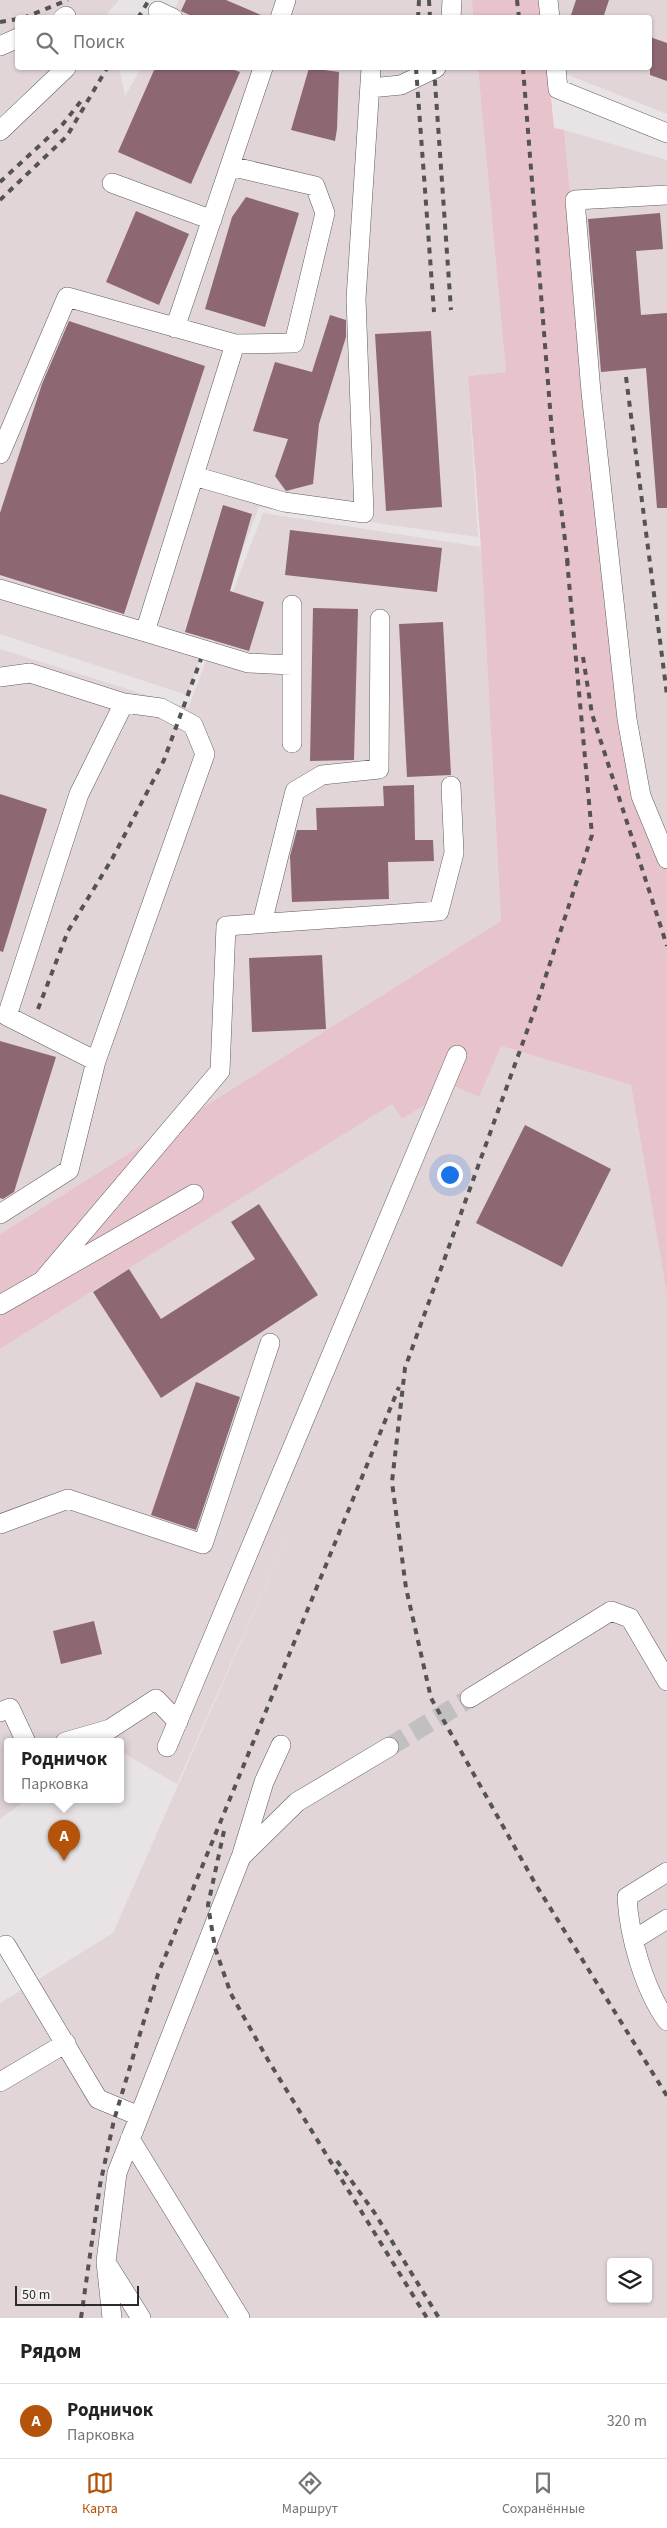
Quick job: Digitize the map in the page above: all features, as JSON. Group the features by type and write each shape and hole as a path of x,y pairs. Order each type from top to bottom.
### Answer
{"street":[{"path":"451,15 452,0"},
{"path":"548,0 550,15"},
{"path":"0,46 15,39"},
{"path":"0,131 64,70"},
{"path":"175,328 262,70"},
{"path":"194,476 284,502 364,513 356,299 371,70"},
{"path":"370,88 402,85 432,70"},
{"path":"556,70 558,89 667,133"},
{"path":"0,454 67,297 235,344 294,343 325,213 316,186 230,166"},
{"path":"112,183 212,220"},
{"path":"667,195 574,200 592,402 627,719 641,796 667,859"},
{"path":"145,632 235,344"},
{"path":"0,588 248,663 292,665"},
{"path":"292,605 292,743"},
{"path":"262,923 295,791 322,775 379,769 380,619"},
{"path":"0,677 30,673 124,703 161,708 192,725 205,754 96,1061 69,1170 0,1214"},
{"path":"96,1061 7,1016 79,794 124,703"},
{"path":"42,1281 220,1071 226,926 438,911 454,854 451,786"},
{"path":"168,1747 457,1055"},
{"path":"0,1306 194,1194"},
{"path":"0,1524 68,1499 203,1544 270,1343"},
{"path":"470,1698 611,1611 630,1618 667,1681"},
{"path":"79,1738 110,1729 156,1699 178,1722"},
{"path":"0,1712 10,1708 24,1738"},
{"path":"112,2318 106,2262 117,2173 241,1857 264,1782 281,1745"},
{"path":"241,1857 297,1802 389,1747"},
{"path":"667,1872 627,1897 628,1914 642,1970 667,2021"},
{"path":"634,1939 667,1919"},
{"path":"2,1943 66,2043 98,2098 139,2116"},
{"path":"0,2082 66,2043"},
{"path":"130,2139 240,2318"},
{"path":"106,2262 141,2318"}],"shaded area":[{"path":"0,0 119,0 108,15 15,15 15,70 119,70 125,96 140,70 478,70 506,372 468,376 478,537 259,507 187,695 0,634"},
{"path":"179,0 472,0 473,15 172,15"},
{"path":"472,0 541,0 543,15 473,15"},
{"path":"556,0 667,0 667,114 563,73 562,70 652,70 652,15 557,15"},
{"path":"478,70 548,70 554,128 564,130 624,757 667,866 667,1294 631,1085 501,1046 479,1097 455,1086 402,1119 392,1104 0,1349 0,1234 501,921 481,547 468,376 506,372"},
{"path":"564,130 667,160 667,866 624,757"},
{"path":"263,513 481,547 501,921 0,1234 0,649 188,708"},
{"path":"501,1046 631,1085 667,1294 667,2318 0,2318 0,2003 113,1933 304,1499 177,1784 124,1753 124,1738 4,1738 4,1803 22,1803 0,1819 0,1349 393,1103 402,1119 455,1085"}],"building":[{"path":"186,0 226,0 261,15 190,15 181,11"},
{"path":"576,0 609,0 604,15 571,15"},
{"path":"652,38 667,43 667,81 650,75 650,70 652,70"},
{"path":"154,70 234,70 240,72 191,184 118,152"},
{"path":"308,70 339,72 335,141 291,130"},
{"path":"246,197 299,213 265,327 205,309 232,217"},
{"path":"136,211 189,234 159,305 106,282"},
{"path":"660,213 663,249 636,251 641,315 667,313 667,508 657,508 646,368 601,372 588,219"},
{"path":"330,315 346,320 346,337 319,424 313,484 286,491 275,476 288,439 253,431 275,362 312,372"},
{"path":"69,321 205,366 124,614 0,575 0,513 42,384"},
{"path":"431,331 442,507 386,511 375,334"},
{"path":"223,505 252,514 230,591 264,602 249,651 185,632"},
{"path":"290,530 442,548 437,592 285,575"},
{"path":"313,608 358,609 354,760 310,761"},
{"path":"443,622 451,775 407,777 399,624"},
{"path":"414,785 415,840 433,840 434,861 388,862 389,899 292,902 290,856 297,830 317,830 316,808 384,806 383,786"},
{"path":"0,794 47,809 3,952 0,951"},
{"path":"322,955 326,1029 252,1032 249,958"},
{"path":"0,1041 56,1057 14,1192 3,1199 0,1198"},
{"path":"525,1125 611,1169 562,1267 476,1223"},
{"path":"259,1204 318,1295 161,1398 93,1292 129,1269 161,1319 255,1259 231,1222"},
{"path":"196,1382 240,1397 196,1530 151,1515"},
{"path":"94,1621 102,1654 61,1664 53,1631"}],"tunnel":[{"path":"389,1747 470,1698"}],"railway":[{"path":"30,15 68,0"},
{"path":"140,15 149,0"},
{"path":"418,15 419,0"},
{"path":"429,0 430,15"},
{"path":"517,0 519,15"},
{"path":"0,22 15,20"},
{"path":"0,200 67,136 106,70"},
{"path":"416,70 434,312"},
{"path":"434,70 451,310"},
{"path":"523,70 552,433 568,565"},
{"path":"0,182 63,124 81,101"},
{"path":"626,377 667,695"},
{"path":"567,560 592,835 535,1009 405,1368 392,1482 406,1588 431,1698 536,1885 667,2096"},
{"path":"583,657 592,714 667,946"},
{"path":"38,1009 68,931 112,859 164,760 201,659"},
{"path":"81,2318 100,2185 114,2120 158,1974 399,1387"},
{"path":"224,1831 208,1905 215,1948 231,1994 268,2060 427,2318"},
{"path":"337,2161 374,2212 439,2318"}],"place":[{"name":"Родничок","path":"64,1861"}]}
